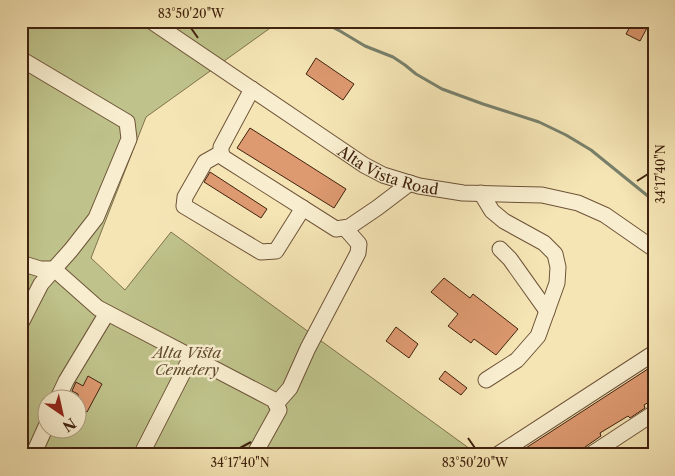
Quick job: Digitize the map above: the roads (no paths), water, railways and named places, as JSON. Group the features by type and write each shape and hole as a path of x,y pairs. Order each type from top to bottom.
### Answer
{"street":[{"name":"Alta Vista Road","path":"151,21 364,165 383,175 419,186 463,193 542,194 578,203 604,215 654,249"},
{"path":"21,59 127,122 129,138 96,218 41,284 21,322"},
{"path":"252,90 221,147 221,153 224,158 336,229 349,227 410,183"},
{"path":"221,153 206,162 184,197 184,206 261,252 276,251 303,208"},
{"path":"481,193 492,211 504,221 544,243 555,254 558,267 557,283 538,336 517,360 486,380"},
{"path":"276,404 290,388 308,348 358,253 360,244 345,228"},
{"path":"500,249 510,259 547,311"},
{"path":"21,263 40,268 54,269 98,308 274,400 279,410 254,455"},
{"path":"63,388 107,313"},
{"path":"497,455 654,353"},
{"path":"141,455 191,357"},
{"path":"590,455 654,413"},
{"path":"33,455 41,438"}],"waterway":[{"path":"320,21 365,46 393,57 416,74 442,89 539,122 566,135 591,150 654,201"}],"park label":[{"name":"Alta Vista Cemetery","path":"187,360"}]}
